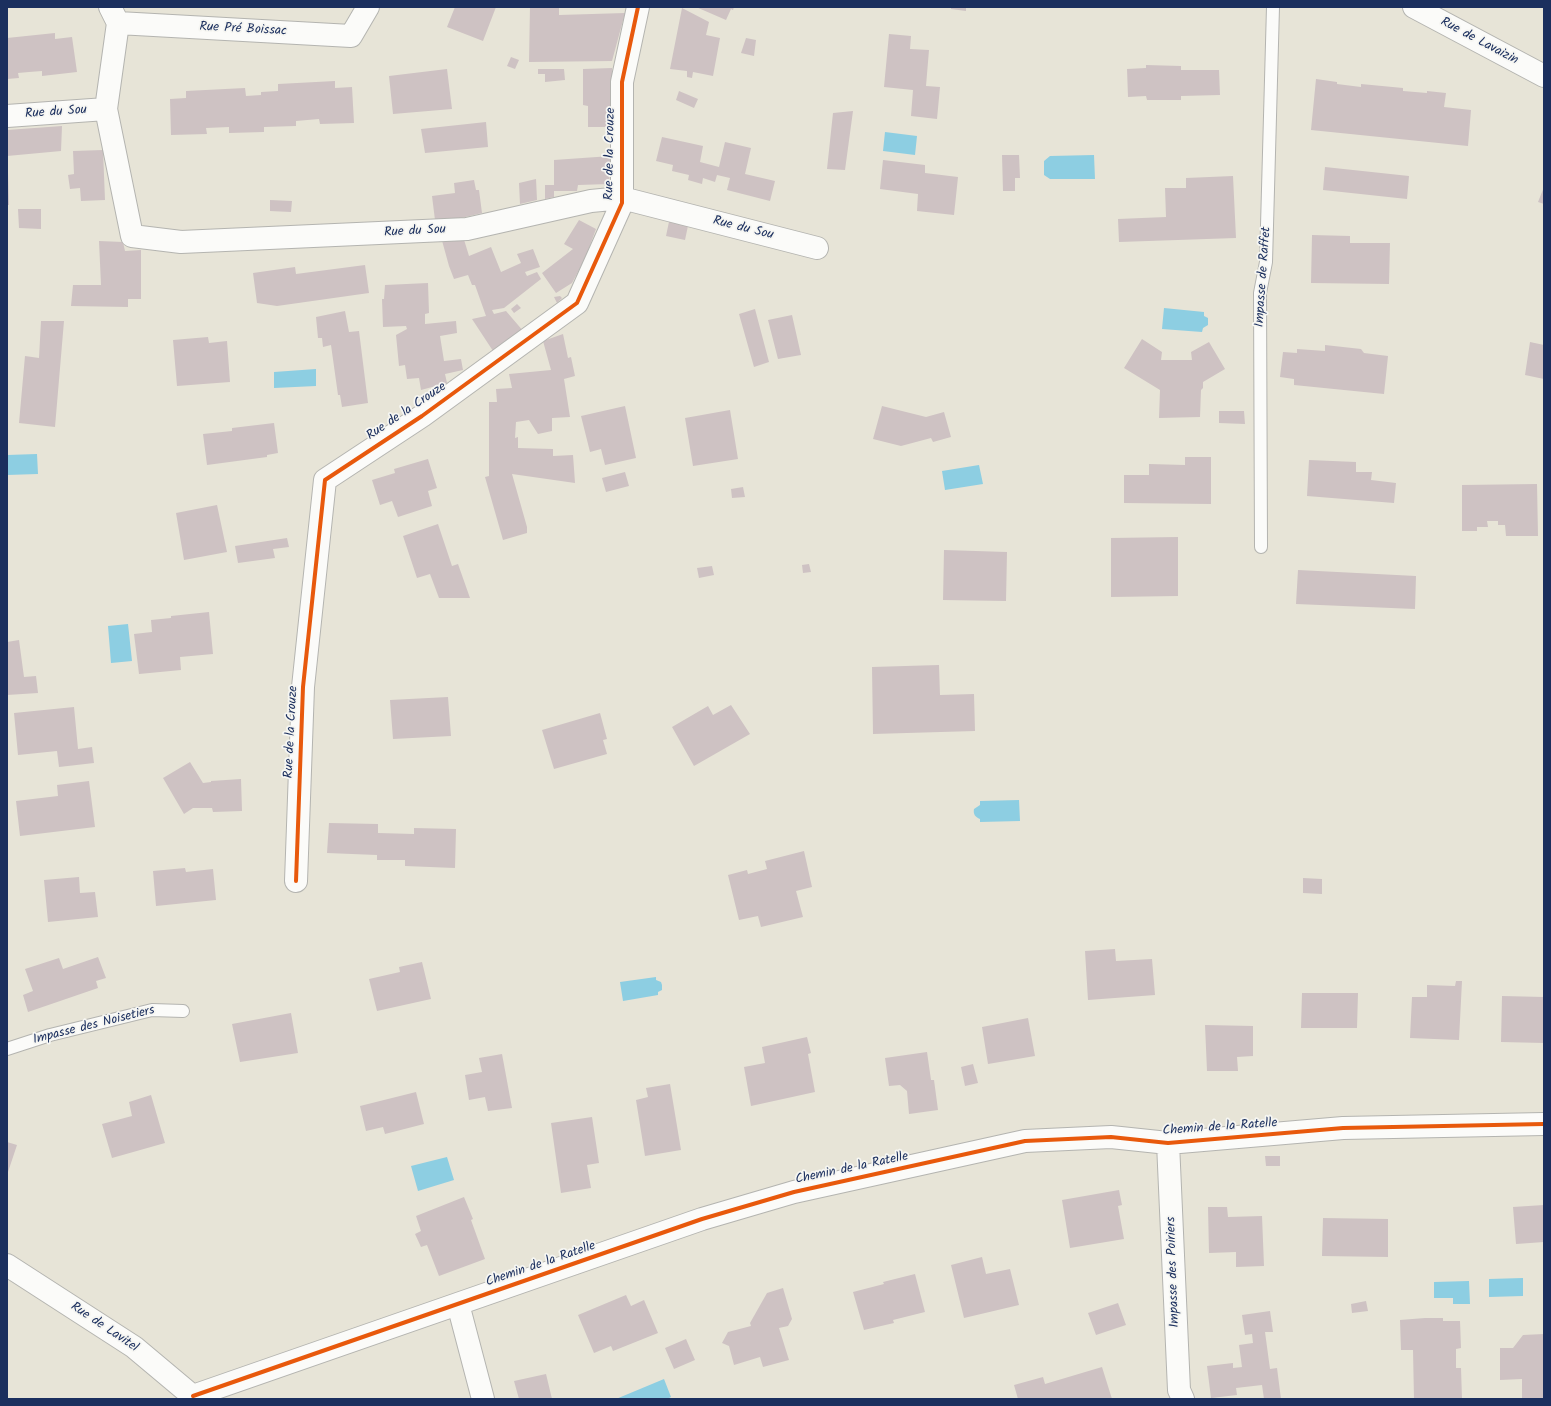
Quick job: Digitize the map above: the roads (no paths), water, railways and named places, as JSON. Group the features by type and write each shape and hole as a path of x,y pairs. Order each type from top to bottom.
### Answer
{"street":[{"name":"Rue Pré Boissac","path":"114,15 351,36 368,7"},
{"name":"Rue de la Crouze","path":"296,881 303,687 325,480 422,416 576,303 622,204 622,82 638,7"},
{"name":"Rue de Lavaizin","path":"1414,7 1544,76"},
{"name":"Rue du Sou","path":"114,15 106,109 132,236 181,242 468,229 592,201 622,198 817,248"},
{"name":"Rue du Sou","path":"7,116 106,109"},
{"name":"Chemin de la Ratelle","path":"195,1397 702,1219 794,1192 1026,1141 1112,1138 1168,1143 1342,1128 1544,1124"},
{"name":"Impasse des Poiriers","path":"1168,1143 1179,1390 1183,1399"},
{"name":"Rue de Lavitel","path":"7,1265 134,1347 195,1397"},
{"path":"458,1304 483,1399"}],"lane":[{"name":"Impasse de Raffet","path":"1261,546 1260,293 1266,262 1273,7"},
{"name":"Impasse des Noisetiers","path":"7,1049 50,1035 152,1010 183,1010"}],"water":[{"path":"885,132 917,136 915,155 883,151"},
{"path":"1094,155 1095,179 1050,179 1044,175 1044,161 1050,156"},
{"path":"1164,308 1204,312 1204,316 1208,318 1208,325 1203,328 1202,332 1162,329"},
{"path":"316,369 316,386 274,388 274,372"},
{"path":"37,454 38,474 7,475 7,455"},
{"path":"979,465 983,484 945,490 942,471"},
{"path":"128,624 132,661 111,663 108,626"},
{"path":"1019,800 1020,821 980,822 980,819 974,814 974,809 980,805 980,801"},
{"path":"656,977 656,980 661,982 662,985 662,990 658,992 658,995 623,1001 620,982"},
{"path":"447,1157 454,1180 418,1191 411,1166"},
{"path":"1523,1278 1523,1296 1489,1297 1489,1279"},
{"path":"1469,1281 1470,1304 1453,1304 1453,1298 1434,1298 1434,1282"},
{"path":"664,1379 671,1397 667,1399 616,1399"}]}
